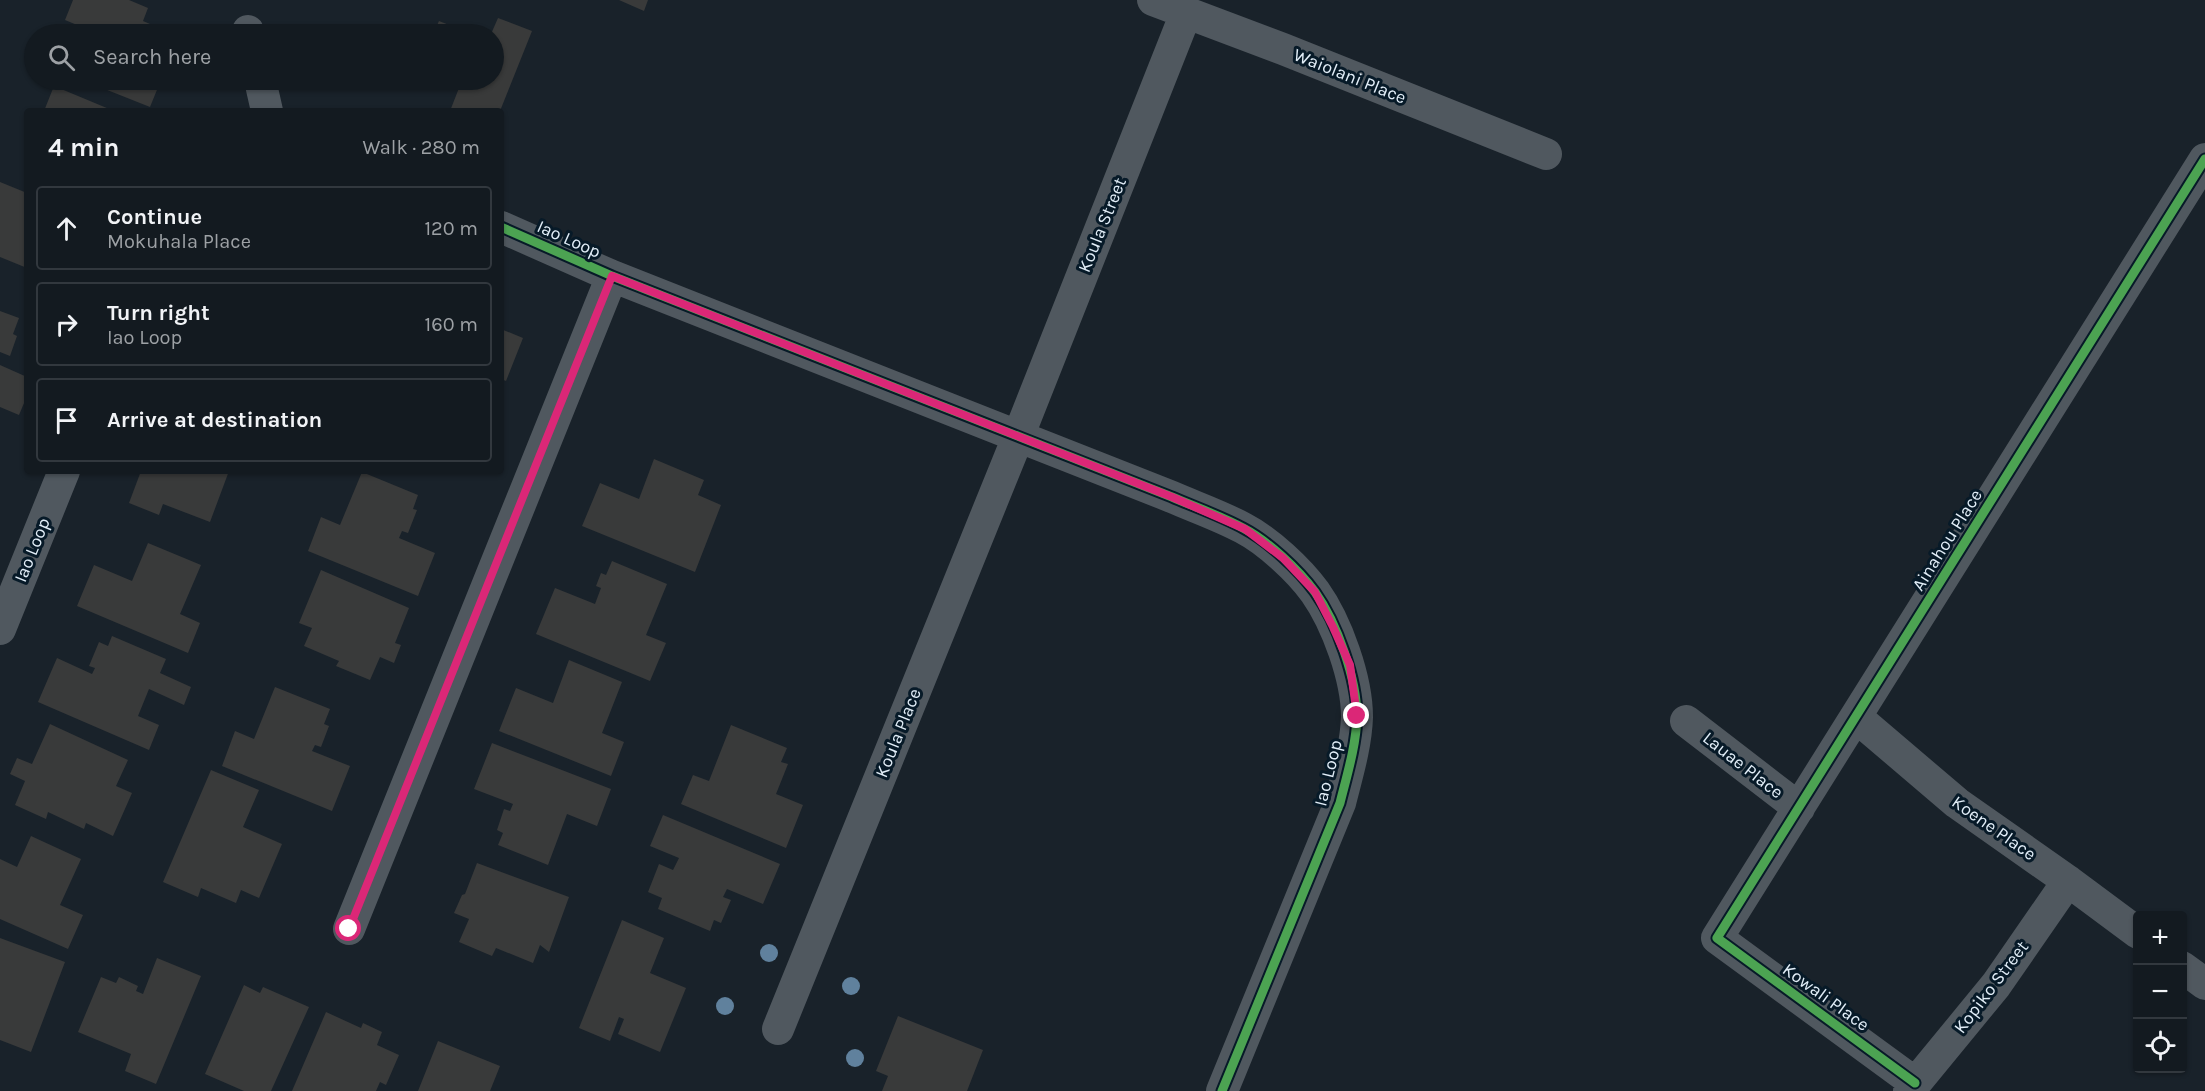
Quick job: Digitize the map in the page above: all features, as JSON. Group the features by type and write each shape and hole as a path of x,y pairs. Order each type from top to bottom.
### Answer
{"street":[{"name":"Waiolani Place","path":"1153,0 1283,49 1546,154"},
{"name":"Koula Street","path":"1018,436 1186,14"},
{"path":"262,90 266,108"},
{"name":"Ainahou Place","path":"1718,938 2205,159"},
{"name":"Iao Loop","path":"504,228 612,276 1172,497 1245,529 1283,558 1315,592 1350,665 1357,716 1352,757 1341,803 1222,1091"},
{"path":"349,929 612,276"},
{"name":"Koula Place","path":"778,1029 1018,436"},
{"name":"Iao Loop","path":"0,629 63,474"},
{"name":"Koene Place","path":"1856,717 1957,803 2133,929"},
{"name":"Lauae Place","path":"1686,721 1799,808"},
{"name":"Kopiko Street","path":"1912,1087 1996,985 2068,881"},
{"name":"Kowali Place","path":"1718,938 1912,1087"},
{"path":"2187,971 2205,984"}],"building":[{"path":"73,0 129,0 148,8 143,21 150,24 75,24 65,20"},
{"path":"619,0 648,0 644,11"},
{"path":"498,18 532,31 501,108 451,108 458,90 504,90 504,24 495,24"},
{"path":"52,90 64,90 107,108 45,108"},
{"path":"107,90 157,90 150,107"},
{"path":"0,182 24,192 24,267 0,257"},
{"path":"0,311 19,318 13,334 17,336 10,356 0,352"},
{"path":"504,330 523,338 506,381 504,380"},
{"path":"0,365 24,376 24,403 19,415 0,407"},
{"path":"654,459 704,480 698,495 721,505 695,572 582,526 600,483 639,499"},
{"path":"140,474 228,474 210,522 163,504 159,515 129,503"},
{"path":"361,474 367,474 418,495 413,509 417,510 408,533 402,531 399,538 435,553 418,596 308,551 321,517 340,525"},
{"path":"148,543 201,565 180,614 200,623 188,653 77,606 94,565 132,581"},
{"path":"612,561 667,584 646,635 666,643 650,681 536,634 555,588 595,604 601,588 596,586 601,573 606,575"},
{"path":"321,570 409,608 395,643 401,645 394,663 380,657 370,680 336,666 339,661 304,646 312,628 299,623"},
{"path":"112,636 166,659 160,673 191,687 184,705 149,689 138,716 159,725 149,750 38,702 57,658 92,674 95,668 89,666 99,642 108,646"},
{"path":"569,660 622,682 602,733 624,742 611,776 499,731 516,688 553,703"},
{"path":"275,687 330,709 324,724 329,726 321,747 315,745 312,751 350,766 332,811 222,766 235,731 254,739"},
{"path":"50,724 128,760 116,786 132,793 113,836 86,823 84,829 48,812 46,819 15,805 25,781 10,774 17,758 32,764"},
{"path":"731,725 787,748 781,762 788,764 776,794 803,805 786,848 681,804 693,775 709,781"},
{"path":"492,743 611,789 597,826 567,814 548,865 498,845 503,833 497,830 504,809 510,811 513,804 474,789"},
{"path":"211,770 259,790 243,827 282,844 259,898 241,890 236,903 201,888 198,897 163,882"},
{"path":"663,815 780,864 763,904 727,889 723,897 731,900 721,923 714,920 710,931 658,909 662,898 648,892 659,864 673,870 679,858 650,846"},
{"path":"31,836 81,859 60,905 83,915 68,949 0,919 0,859 17,867"},
{"path":"477,863 569,897 549,952 540,945 533,963 496,948 492,956 459,942 469,919 454,913 462,895 465,894"},
{"path":"622,920 664,938 650,973 686,988 660,1052 618,1034 624,1019 619,1017 610,1041 579,1028"},
{"path":"0,938 65,962 31,1052 0,1040"},
{"path":"157,958 201,976 156,1084 125,1071 131,1054 78,1032 101,977 116,983 119,977 138,986 136,991 143,994"},
{"path":"244,985 260,993 263,987 309,1007 271,1091 244,1091 205,1074"},
{"path":"326,1012 361,1028 363,1023 382,1032 377,1045 399,1055 386,1085 380,1082 376,1091 292,1091"},
{"path":"898,1016 983,1050 967,1091 882,1091 888,1076 876,1071"},
{"path":"438,1041 500,1066 490,1091 418,1091"}],"cycle path":[{"path":"1915,1083 1717,938 2205,159"},
{"path":"504,228 612,276 1217,516 1263,540 1308,583 1331,619 1350,669 1356,702 1355,739 1340,803 1222,1091"}],"route":[{"path":"349,929 612,276 1172,497 1245,529 1283,558 1315,592 1350,665 1357,716"}]}
